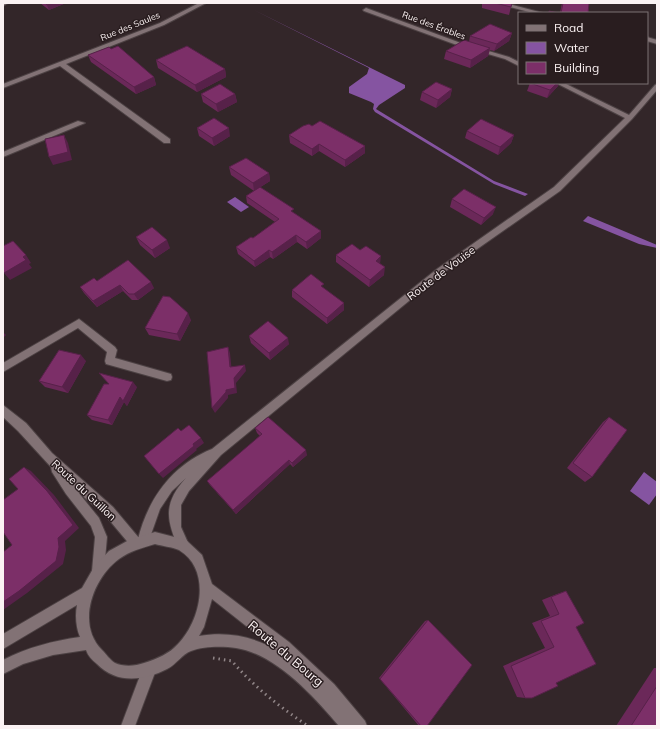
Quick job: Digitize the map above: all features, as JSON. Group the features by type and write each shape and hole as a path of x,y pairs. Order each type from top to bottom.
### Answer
{"street":[{"name":"Rue des Saules","path":"3,86 162,24 203,3"},
{"path":"498,3 536,12"},
{"name":"Rue des Érables","path":"366,10 456,44 507,58 518,64"},
{"path":"62,64 167,141"},
{"path":"561,84 630,118"},
{"name":"Route de Vouise","path":"182,545 175,527 175,504 185,487 217,451 440,271 556,189 630,118 657,86"},
{"path":"3,155 81,123"},
{"path":"3,368 79,323 112,350 110,362 167,377"},
{"name":"Route du Guillon","path":"3,410 22,427 48,457 70,490 96,522 101,537 98,571"},
{"name":"Route de Vouise","path":"140,540 162,494 194,463 217,451"},
{"name":"Route du Guillon","path":"48,457 140,540"},
{"path":"164,538 182,545 192,553 199,562 204,574 206,587 205,607 198,627 187,645 170,661 149,670 130,672 112,668 97,658 87,643 82,618 87,592 98,571 108,559 121,549 140,540 164,538"},
{"name":"Route du Bourg","path":"206,587 284,647 329,689 360,726"},
{"path":"3,642 87,592"},
{"name":"Route du Bourg","path":"187,645 208,640 240,642 276,658 323,696 349,726"},
{"path":"3,667 22,658 53,648 87,643"},
{"path":"128,726 149,670"}],"path":[{"path":"232,661 248,680 276,704 308,726"}],"water":[{"path":"240,3 405,85 405,88 379,105 376,109 494,181 528,194 525,196 494,184 375,112 373,109 374,104 371,102 349,93 349,87 367,74 369,68"},
{"path":"235,197 249,207 241,212 227,202"},
{"path":"588,216 657,245 657,248 639,244 583,221"},
{"path":"644,472 657,482 657,494 649,505 630,491"}],"building":[{"path":"495,3 512,3 511,7"},
{"path":"563,3 589,3 588,12 561,12"},
{"path":"490,24 512,33 497,44 470,36"},
{"path":"464,40 490,48 471,60 446,51"},
{"path":"118,46 154,77 134,87 88,55 109,47 111,49"},
{"path":"187,46 225,69 195,85 156,60"},
{"path":"436,82 452,89 438,100 422,92"},
{"path":"220,84 235,94 216,104 201,94"},
{"path":"533,84 556,84 550,90"},
{"path":"214,118 229,128 212,138 197,128"},
{"path":"481,119 514,135 500,147 467,131"},
{"path":"320,121 365,146 345,160 319,144 312,149 289,135 303,126 309,124 312,126"},
{"path":"64,135 68,152 49,157 45,139"},
{"path":"246,158 269,173 253,183 229,167"},
{"path":"260,187 294,209 291,211 321,231 306,242 296,235 272,252 269,250 254,261 236,247 251,237 253,238 279,219 246,196"},
{"path":"464,189 496,207 484,218 452,199"},
{"path":"152,227 167,240 152,250 136,237"},
{"path":"13,241 26,255 23,257 26,260 4,273 3,246"},
{"path":"352,244 360,250 366,246 381,256 376,261 385,267 370,280 336,255"},
{"path":"128,260 151,282 134,294 129,294 120,285 93,301 80,287 94,278 97,281"},
{"path":"311,274 324,284 321,286 344,303 327,318 292,290"},
{"path":"163,296 170,297 188,313 177,334 145,328"},
{"path":"268,321 288,338 269,353 249,336"},
{"path":"228,347 230,367 245,365 234,378 235,388 226,390 226,392 212,408 207,352"},
{"path":"59,350 81,355 62,387 39,381"},
{"path":"99,373 133,382 123,401 120,397 108,420 87,415 104,384 109,384"},
{"path":"268,417 306,450 292,463 289,460 233,510 207,481 262,434 255,428"},
{"path":"609,417 627,430 592,477 573,463"},
{"path":"189,425 201,438 193,444 194,446 159,474 144,456 178,428 181,431"},
{"path":"24,467 47,491 73,525 58,538 59,547 56,561 3,602 3,552 12,545 3,532 3,500 18,489 9,479"},
{"path":"566,591 584,623 576,627 596,664 556,683 558,686 532,698 525,698 511,666 554,647 541,621 559,614 551,597"},
{"path":"428,620 472,665 427,726 421,726 380,679"},
{"path":"657,686 657,726 631,726"}]}
